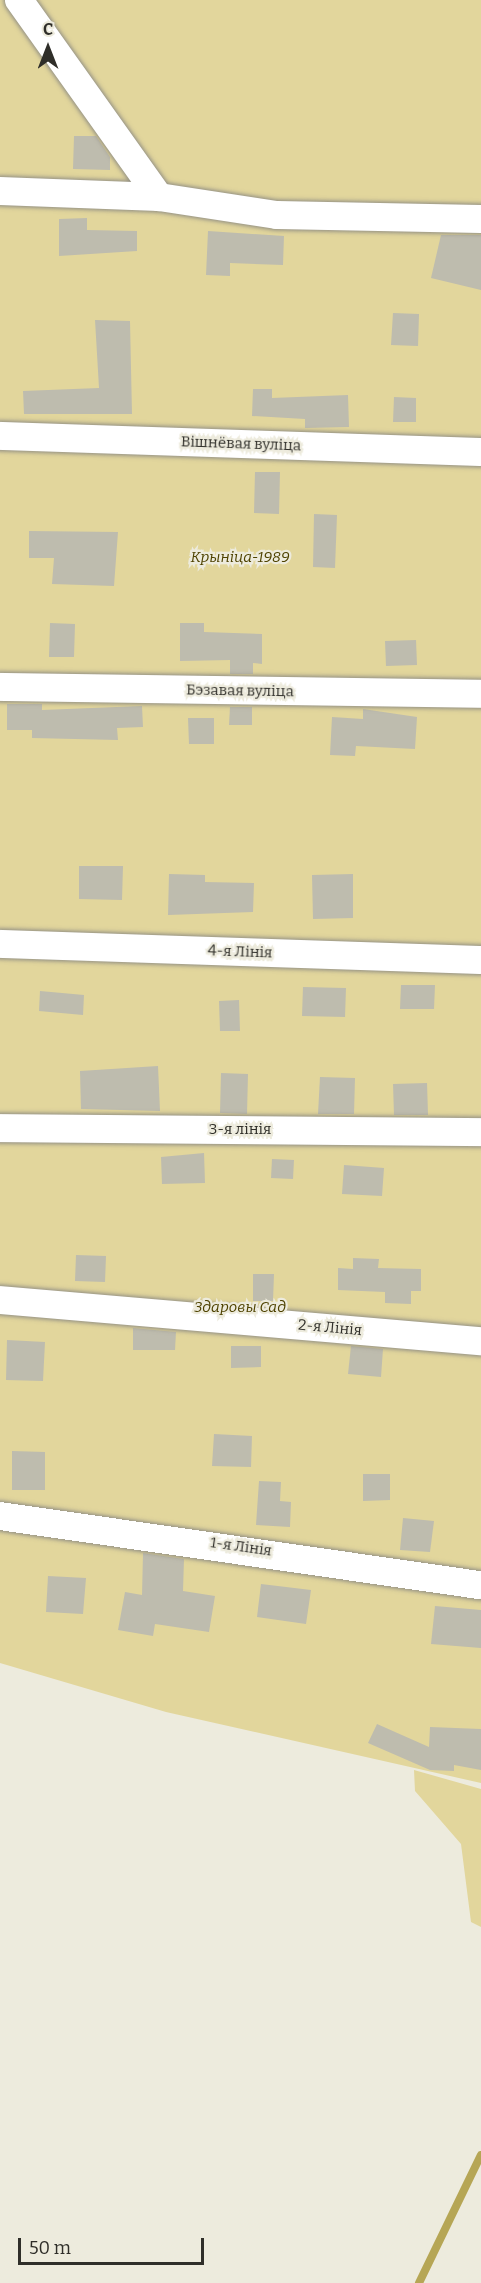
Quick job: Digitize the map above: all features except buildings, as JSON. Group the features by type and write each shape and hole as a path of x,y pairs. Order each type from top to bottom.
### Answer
{"street":[{"path":"19,0 159,197"},
{"path":"0,191 159,197 277,215 481,219"},
{"name":"Вішнёвая вуліца","path":"0,436 481,452"},
{"name":"Бэзавая вуліца","path":"0,687 481,694"},
{"path":"0,926 335,938 406,958"},
{"name":"4-я Лінія","path":"0,944 481,960"},
{"name":"3-я лінія","path":"0,1128 481,1132"},
{"name":"2-я Лінія","path":"0,1299 481,1341"},
{"name":"1-я Лінія","path":"0,1516 481,1585"}],"green space":[{"path":"0,0 481,0 481,1783 166,1712 0,1663"},
{"path":"414,1770 481,1789 481,1927 471,1922 461,1844 415,1791"}],"waterway":[{"path":"419,2283 481,2155"}],"park label":[{"name":"Крыніца-1989","path":"240,558"},
{"name":"Здаровы Сад","path":"240,1308"}]}
